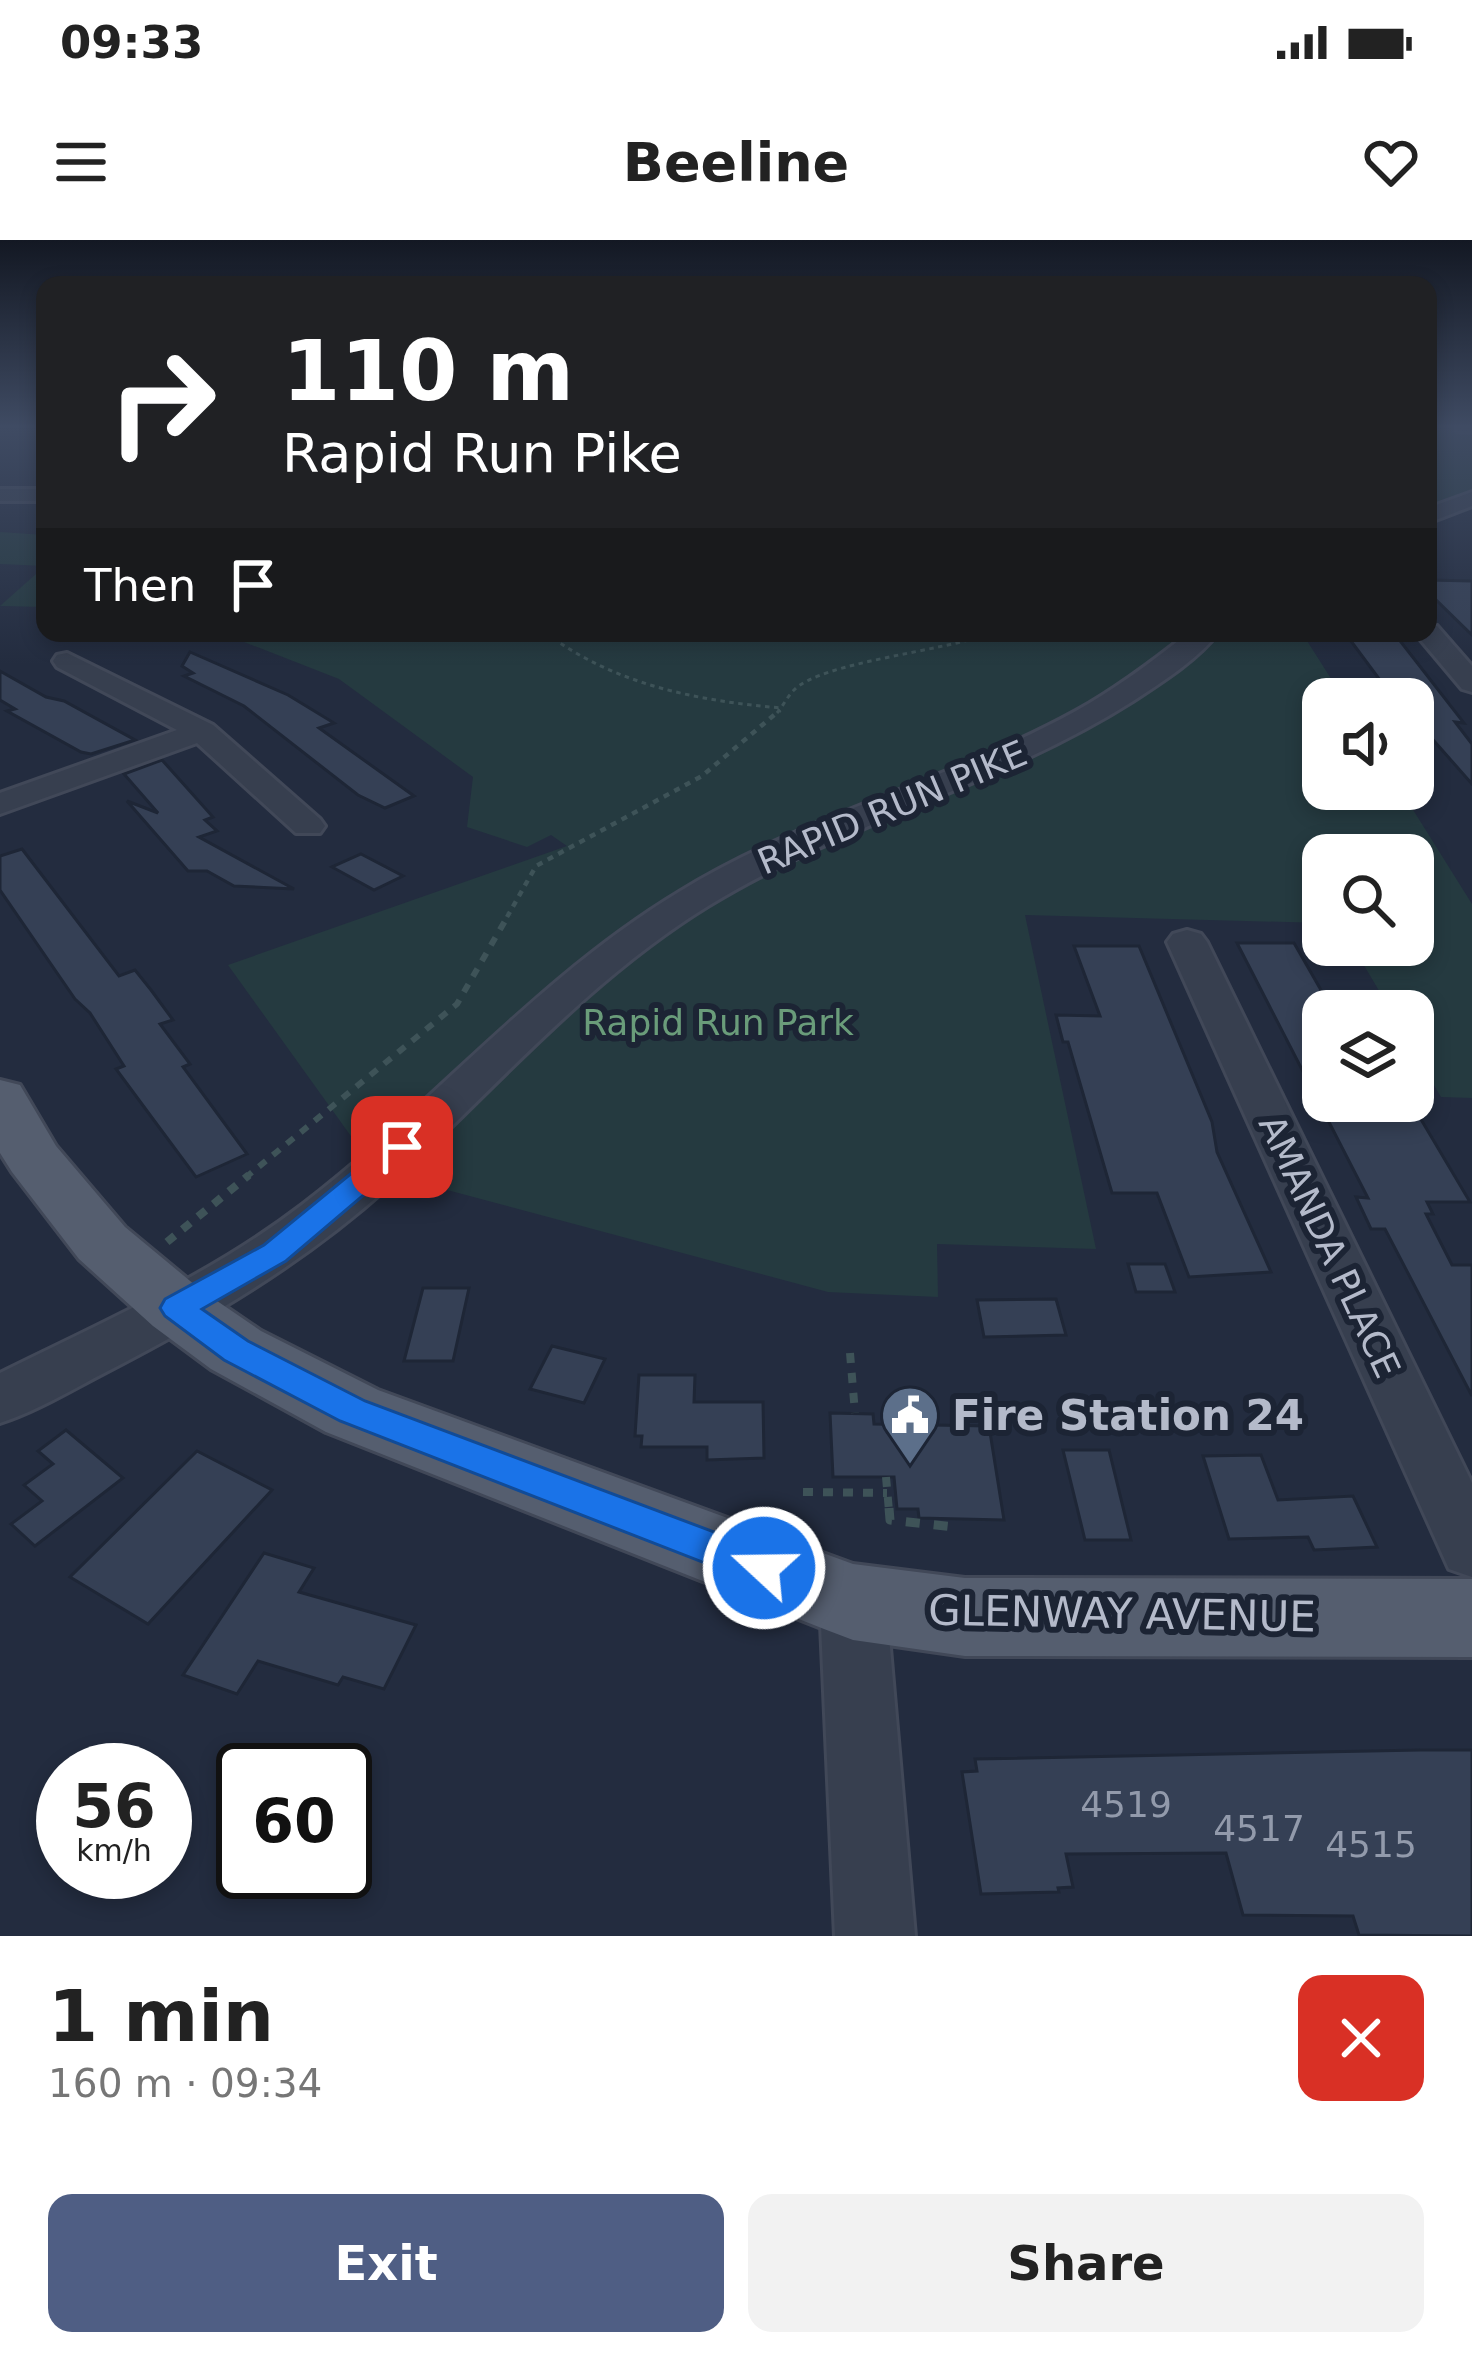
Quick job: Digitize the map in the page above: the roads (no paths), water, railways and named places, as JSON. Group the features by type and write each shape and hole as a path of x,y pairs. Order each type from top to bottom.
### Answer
{"main road":[{"name":"GLENWAY AVENUE","path":"0,1098 32,1158 94,1232 172,1275 236,1350 352,1411 853,1601 965,1617 1472,1618"}],"street":[{"name":"RAPID RUN PIKE","path":"0,1400 172,1275 227,1283 322,1216 590,972 657,921 829,827 950,782 1063,732 1123,698 1184,642"},
{"path":"1437,642 1472,683"},
{"path":"68,661 202,731 308,826"},
{"path":"0,804 202,731"},
{"name":"AMANDA PLACE","path":"1187,942 1472,1549"},
{"path":"853,1601 875,1936"}],"place":[{"name":"Fire Station 24","path":"910,1466"}],"park label":[{"name":"Rapid Run Park","path":"718,1022"}]}
